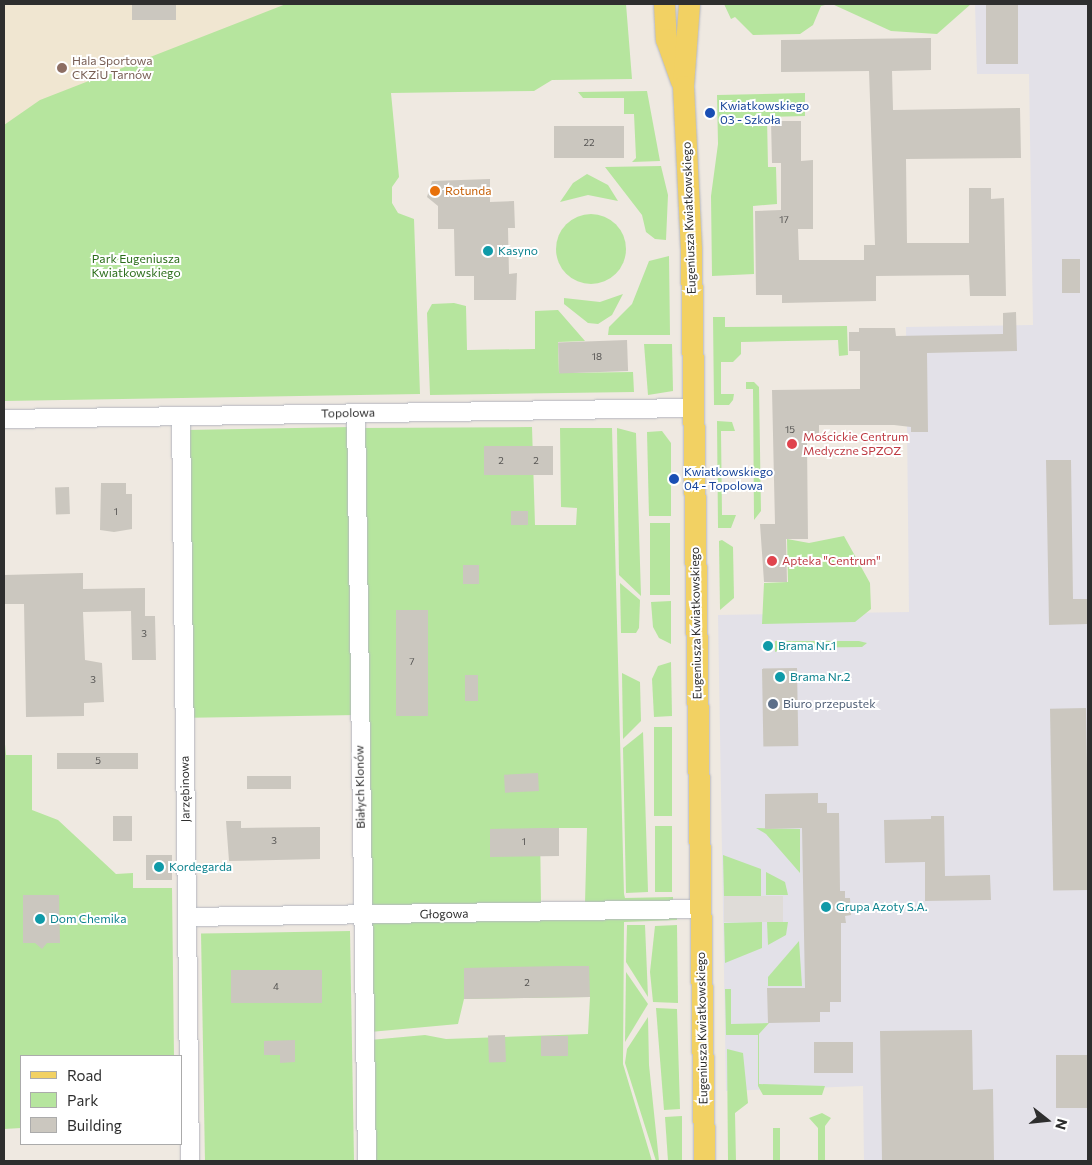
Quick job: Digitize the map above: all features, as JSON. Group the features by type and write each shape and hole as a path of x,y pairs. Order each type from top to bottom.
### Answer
{"main road":[{"name":"Eugeniusza Kwiatkowskiego","path":"664,4 666,39 683,86"},
{"name":"Eugeniusza Kwiatkowskiego","path":"689,4 683,86 691,249 704,1161"}],"street":[{"name":"Topolowa","path":"4,419 692,408"},
{"name":"Białych Klonów","path":"356,413 367,1161"},
{"name":"Jarzębinowa","path":"182,416 190,1161"},
{"name":"Głogowa","path":"187,917 701,910"}],"shaded area":[{"name":"Hala Sportowa CKZiU Tarnów","path":"4,4 286,4 4,125"},
{"name":"Grupa Azoty S.A.","path":"975,4 1088,4 1088,1161 864,1161 863,1086 726,1091 718,615 909,612 906,327 1033,325 1029,74 977,74"},
{"path":"724,896 783,896 783,922 724,922"}],"green space":[{"name":"Park Eugeniusza Kwiatkowskiego","path":"286,4 626,4 632,79 552,80 534,91 391,93 399,177 392,187 392,203 398,213 414,219 420,394 4,401 4,125 40,100"},
{"path":"724,4 829,4 821,6 813,25 800,34 753,35 735,17 731,19"},
{"path":"832,4 971,4 937,34 891,31"},
{"path":"647,91 660,161 632,162 636,158 634,114 624,114 624,98 583,98 578,92"},
{"path":"805,93 805,116 767,117 768,167 776,167 777,204 753,206 754,274 712,276 711,196 718,144 717,95"},
{"path":"661,166 668,195 666,240 655,239 646,232 642,215 605,167"},
{"path":"587,174 608,185 618,201 588,195 560,202 573,183"},
{"path":"591,214 604,217 616,224 623,236 626,249 623,262 616,274 604,281 591,284 578,281 566,274 559,262 556,249 559,236 566,224 578,217"},
{"path":"669,256 670,335 608,335 609,327 632,304 649,261"},
{"path":"623,294 612,315 598,324 588,323 564,304 564,298 600,302"},
{"path":"454,303 466,306 467,350 535,349 535,311 558,310 585,341 558,342 559,373 633,372 634,392 430,395 427,313 432,304"},
{"path":"713,317 725,317 725,327 847,326 848,355 839,356 838,340 741,342 741,354 733,362 721,362 721,394 734,394 733,400 729,405 714,405"},
{"path":"644,344 672,344 673,391 648,395"},
{"path":"746,382 754,382 759,387 761,511 754,520 753,389 746,389"},
{"path":"717,421 732,422 735,431 721,431 722,515 736,515 731,528 718,528"},
{"path":"351,427 356,715 191,718 186,430"},
{"path":"532,427 535,525 576,525 577,508 561,507 560,428 612,428 624,894 625,898 673,897 673,901 585,903 587,828 540,828 541,904 369,908 360,428"},
{"path":"617,428 636,433 641,596 619,575"},
{"path":"662,431 671,443 671,516 649,516 647,432"},
{"path":"650,523 670,523 670,595 650,595"},
{"path":"844,536 870,583 871,609 855,622 762,624 764,583 788,582 787,539 809,543"},
{"path":"722,540 733,547 734,598 720,610 719,541"},
{"path":"620,583 640,600 639,628 636,633 621,633"},
{"path":"671,601 671,644 659,638 653,627 651,602"},
{"path":"775,641 859,641 867,643 862,647 785,648 775,652"},
{"path":"671,662 672,716 654,717 652,679 658,666"},
{"path":"622,673 640,682 641,721 623,739"},
{"path":"654,727 672,727 672,816 654,816"},
{"path":"643,732 648,892 626,893 623,748"},
{"path":"4,733 6,755 32,755 32,810 58,820 116,874 133,873 133,888 172,888 174,1055 20,1055 20,1128 4,1129"},
{"path":"655,826 672,826 672,892 655,892"},
{"path":"756,828 800,829 800,873 766,834"},
{"path":"723,855 761,869 761,896 724,897"},
{"path":"766,872 785,882 788,895 766,895"},
{"path":"677,916 677,920 624,922 623,1064 652,1161 373,1161 370,1040 425,1035 446,1039 588,1034 590,997 464,999 458,1024 370,1032 368,922"},
{"path":"762,922 762,948 725,963 724,923"},
{"path":"767,922 788,922 786,935 768,945"},
{"path":"627,925 645,925 648,997 626,962"},
{"path":"677,925 678,1003 653,1002 650,972 655,926"},
{"path":"350,931 354,1161 205,1161 201,934"},
{"path":"799,941 802,986 768,986 768,977"},
{"path":"626,972 648,1004 625,1042"},
{"path":"725,989 731,989 731,1024 769,1023 759,1034 759,1084 825,1086 822,1095 763,1095 758,1086 758,1035 726,1035"},
{"path":"656,1008 677,1009 680,1109 664,1110"},
{"path":"648,1017 649,1065 659,1161 656,1161 625,1063 627,1049"},
{"path":"727,1049 743,1053 748,1103 735,1113 736,1161 728,1161"},
{"path":"822,1113 831,1118 825,1126 825,1161 818,1161 818,1128 809,1118"},
{"path":"682,1116 682,1161 668,1161 665,1117"},
{"path":"773,1128 780,1128 780,1161 773,1161"}],"building":[{"path":"132,4 176,4 176,20 132,20"},
{"path":"986,4 1018,4 1018,64 986,64"},
{"path":"931,38 931,70 892,71 893,110 1020,108 1021,158 906,159 907,243 969,243 969,188 991,188 991,199 1004,198 1006,296 970,296 969,275 876,276 876,301 782,303 782,295 756,295 755,211 781,210 781,163 772,163 771,121 801,121 801,161 813,160 813,229 798,229 799,260 864,260 864,245 875,245 869,71 781,72 781,40"},
{"path":"554,126 624,126 624,158 554,158"},
{"name":"Kasyno","path":"490,179 490,202 514,201 515,228 508,228 509,274 517,273 516,300 474,300 474,276 455,276 454,229 438,229 438,206 427,197 432,181"},
{"path":"1062,259 1080,259 1080,293 1062,293"},
{"path":"1016,312 1017,351 927,353 928,432 911,432 911,427 894,425 819,425 819,442 807,442 808,539 786,539 787,582 764,582 760,524 775,524 772,390 860,389 860,351 849,351 849,332 859,332 859,328 895,328 896,336 1003,334 1003,313"},
{"path":"627,340 628,371 559,373 558,342"},
{"path":"484,446 553,446 553,475 484,475"},
{"path":"1046,460 1071,460 1073,599 1088,599 1088,624 1049,625"},
{"path":"101,483 126,483 126,494 132,494 132,529 114,532 100,530"},
{"path":"55,487 69,487 70,514 56,514"},
{"path":"511,511 528,511 528,525 511,525"},
{"path":"463,565 479,565 479,584 463,584"},
{"path":"83,573 83,589 145,588 145,616 155,616 156,660 132,660 131,611 83,612 85,660 102,663 104,702 84,703 84,716 26,717 24,604 4,604 4,575"},
{"path":"396,610 428,610 428,716 396,716"},
{"path":"797,668 798,746 763,747 762,669"},
{"path":"465,675 478,675 478,701 465,701"},
{"path":"1086,708 1088,890 1053,891 1050,709"},
{"path":"57,753 138,753 138,769 57,769"},
{"path":"538,773 539,791 505,793 504,775"},
{"path":"247,776 291,776 291,789 247,789"},
{"name":"Grupa Azoty S.A.","path":"818,793 818,803 827,803 827,813 839,813 840,891 845,891 845,898 850,898 851,915 845,916 846,923 841,923 841,1002 830,1002 830,1012 820,1012 820,1022 768,1023 767,988 805,988 802,828 765,829 765,794"},
{"path":"113,816 132,816 132,841 113,841"},
{"path":"931,816 944,816 945,876 990,875 991,900 925,901 925,862 885,863 884,820 931,819"},
{"path":"226,821 241,821 241,828 320,827 320,859 229,861"},
{"path":"559,828 559,856 490,857 490,829"},
{"name":"Kordegarda","path":"146,855 172,855 172,880 146,880"},
{"name":"Dom Chemika","path":"23,895 59,895 60,943 47,943 42,949 35,943 23,943"},
{"path":"589,966 590,997 464,999 464,968"},
{"path":"231,970 322,970 322,1003 231,1003"},
{"path":"972,1030 973,1090 993,1089 994,1161 882,1161 880,1031"},
{"path":"505,1035 506,1062 489,1063 488,1036"},
{"path":"541,1036 568,1036 568,1056 541,1056"},
{"path":"295,1040 295,1062 280,1063 280,1055 264,1055 264,1041"},
{"path":"814,1042 853,1042 853,1073 814,1073"},
{"path":"1056,1055 1088,1055 1088,1108 1056,1108"}],"place":[{"name":"Hala Sportowa CKZiU Tarnów","path":"62,68"},
{"name":"Kwiatkowskiego 03 - Szkoła","path":"710,113"},
{"name":"Rotunda","path":"435,191"},
{"name":"Kasyno","path":"488,251"},
{"name":"Mościckie Centrum Medyczne SPZOZ","path":"792,444"},
{"name":"Kwiatkowskiego 04 - Topolowa","path":"674,479"},
{"name":"Apteka \"Centrum\"","path":"772,561"},
{"name":"Brama Nr.1","path":"768,646"},
{"name":"Brama Nr.2","path":"780,677"},
{"name":"Biuro przepustek","path":"773,704"},
{"name":"Kordegarda","path":"159,867"},
{"name":"Grupa Azoty S.A.","path":"826,907"},
{"name":"Dom Chemika","path":"40,919"}]}
